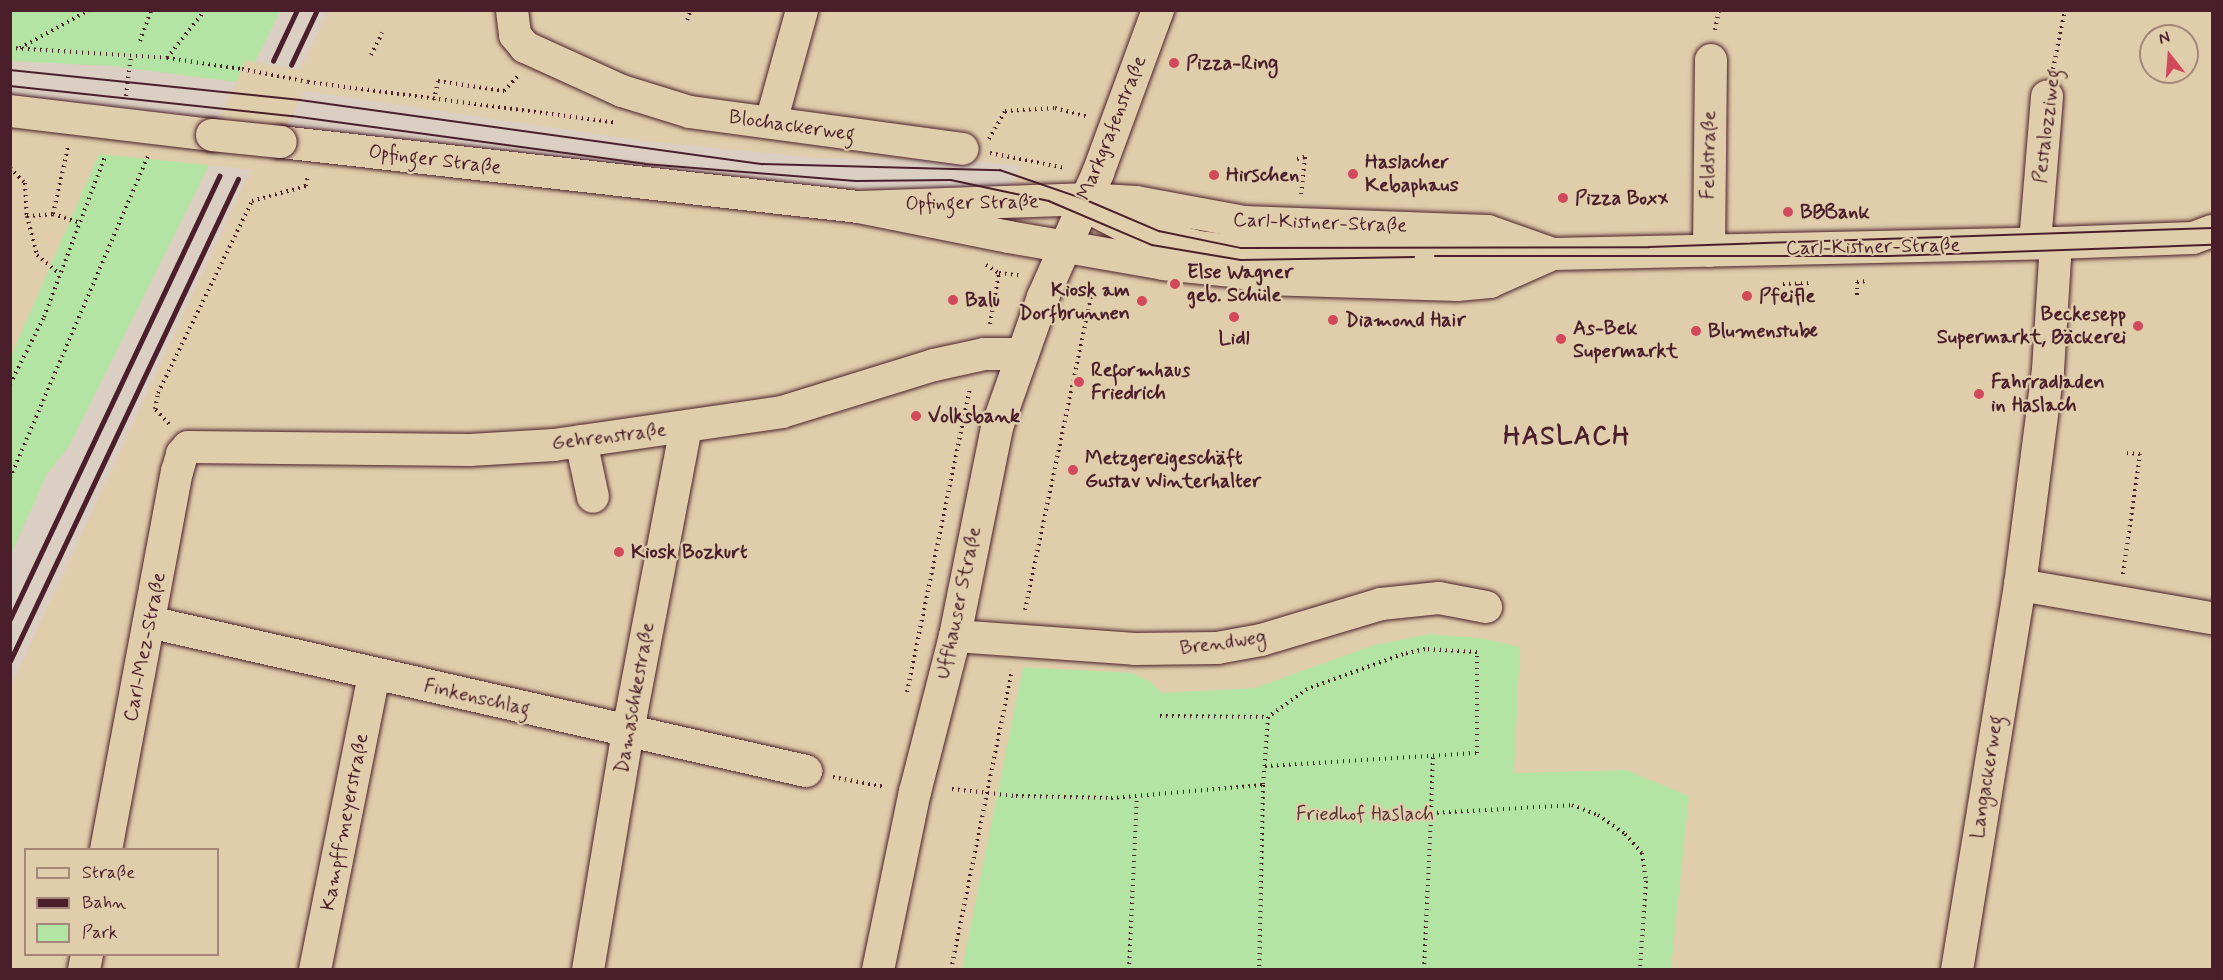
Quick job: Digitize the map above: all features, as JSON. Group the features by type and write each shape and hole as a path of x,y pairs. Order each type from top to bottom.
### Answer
{"street":[{"path":"771,122 802,10"},
{"name":"Markgrafenstraße","path":"1064,244 1116,124 1158,10"},
{"name":"Blochackerweg","path":"513,16 515,35 525,47 622,91 690,112 970,149"},
{"name":"Feldstraße","path":"1709,251 1711,60"},
{"name":"Pestalozziweg","path":"2045,243 2047,96"},
{"name":"Opfinger Straße","path":"10,111 859,207 951,227 1064,244"},
{"path":"1088,192 1126,228 1198,247 1241,252 1553,254"},
{"name":"Carl-Kistner-Straße","path":"1088,192 1205,218 1488,231 1553,254 2208,238"},
{"name":"Opfinger Straße","path":"859,207 1088,192"},
{"name":"Langackerweg","path":"1957,969 2020,585 2048,370 2045,243"},
{"name":"Carl-Kistner-Straße","path":"1064,244 1265,279 1457,285 1490,282 1553,254"},
{"name":"Uffhauser Straße","path":"878,969 915,792 955,636 997,427 1021,354 1064,244"},
{"name":"Gehrenstraße","path":"188,447 470,450 581,441 686,428 782,412 934,365 984,354 1021,354"},
{"name":"Damaschkestraße","path":"588,969 628,732 686,428"},
{"path":"581,441 592,497"},
{"name":"Carl-Mez-Straße","path":"106,848 177,472 182,454 188,447"},
{"path":"2020,585 2212,618"},
{"name":"Brendweg","path":"955,636 1135,649 1217,648 1261,640 1381,604 1439,598 1486,607"},
{"name":"Finkenschlag","path":"149,622 374,675 806,771"},
{"name":"Kampffmeyerstraße","path":"315,969 374,675"}],"path":[{"path":"19,48 89,10"},
{"path":"140,41 151,10"},
{"path":"167,58 205,10"},
{"path":"687,20 691,10"},
{"name":"Pestalozziweg","path":"2047,96 2065,10"},
{"path":"370,55 381,33"},
{"path":"10,48 167,58 434,100 625,123"},
{"path":"434,100 438,81 504,91 517,78"},
{"path":"970,149 989,139 1005,111 1055,108 1116,124"},
{"path":"10,478 160,128"},
{"path":"970,149 1088,192"},
{"path":"53,214 64,150"},
{"path":"10,384 44,316 105,156"},
{"path":"1297,159 1305,157 1298,223"},
{"path":"10,168 25,183 27,216 37,255 60,274"},
{"path":"188,447 155,409 158,393 252,201 306,186"},
{"path":"27,216 53,214 81,223"},
{"path":"984,354 999,273"},
{"path":"1857,295 1857,282 1867,281"},
{"path":"1783,284 1810,283"},
{"path":"1799,284 1800,295"},
{"path":"1644,356 1651,356"},
{"path":"10,371 16,369"},
{"path":"2119,602 2140,454 2127,453"},
{"path":"1160,717 1268,717 1307,689 1403,654 1425,650 1478,652 1477,753 1265,766"},
{"path":"1259,969 1263,785 1268,717"},
{"path":"1424,969 1433,756"},
{"path":"806,771 915,792"},
{"path":"952,789 1016,796 1137,797 1263,785"},
{"path":"1128,969 1137,797"},
{"path":"1431,813 1572,806 1598,815 1625,834 1642,853 1646,881 1640,969"}],"shaded area":[{"path":"280,11 328,11 300,70 255,62"},
{"path":"10,61 112,66 236,82 219,119 11,96"},
{"path":"304,91 644,141 819,158 965,160 1020,166 1008,194 784,185 286,129"},
{"path":"209,165 251,170 11,686 11,554 47,474 69,446"}],"green space":[{"path":"10,11 280,11 255,62 246,60 236,82 112,66 11,61"},
{"path":"99,154 209,165 69,446 47,474 11,554 11,356"},
{"name":"Friedhof Haslach","path":"1429,634 1480,638 1520,647 1514,773 1626,770 1689,796 1671,969 962,969 1023,667 1132,673 1151,682 1161,693 1255,688 1371,646"}],"tram line":[{"path":"10,70 300,100 763,164 1000,170 1084,199 1159,231 1241,248 1649,247 2212,228"},
{"path":"10,86 292,116 645,164 855,181 951,180 1049,201 1152,245 1241,260 1414,257"},
{"path":"1435,256 1890,256 2212,245"}],"railway":[{"path":"273,61 297,10"},
{"path":"291,65 317,10"},
{"path":"10,619 219,176"},
{"path":"10,661 238,179"}],"place":[{"name":"Pizza-Ring","path":"1174,63"},
{"name":"Haslacher Kebaphaus","path":"1353,174"},
{"name":"Hirschen","path":"1214,175"},
{"name":"Pizza Boxx","path":"1563,198"},
{"name":"BBBank","path":"1788,212"},
{"name":"Else Wagner geb. Schüle","path":"1175,284"},
{"name":"Pfeifle","path":"1747,296"},
{"name":"Balu","path":"953,300"},
{"name":"Kiosk am Dorfbrunnen","path":"1142,301"},
{"name":"Lidl","path":"1234,317"},
{"name":"Diamond Hair","path":"1333,320"},
{"name":"Beckesepp Supermarkt, Bäckerei","path":"2138,326"},
{"name":"Blumenstube","path":"1696,331"},
{"name":"As-Bek Supermarkt","path":"1561,339"},
{"name":"Reformhaus Friedrich","path":"1079,382"},
{"name":"Fahrradladen in Haslach","path":"1979,394"},
{"name":"Volksbank","path":"916,416"},
{"name":"Metzgereigeschäft Gustav Winterhalter","path":"1073,470"},
{"name":"Kiosk Bozkurt","path":"619,552"}],"district":[{"name":"HASLACH","path":"1567,438"}]}
